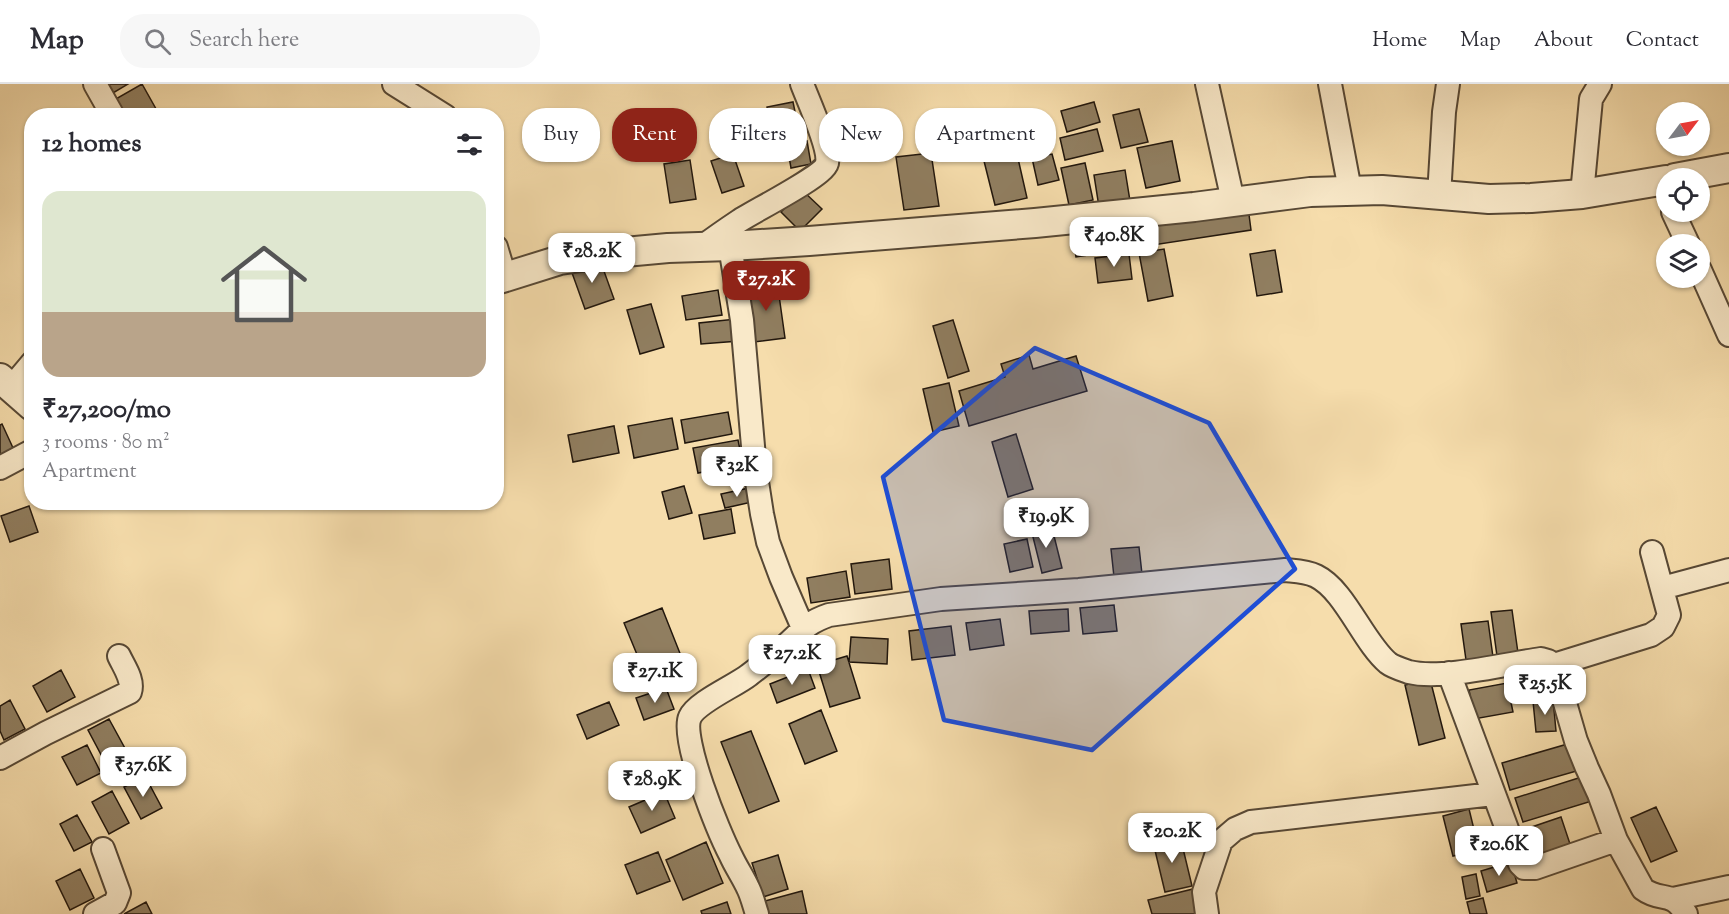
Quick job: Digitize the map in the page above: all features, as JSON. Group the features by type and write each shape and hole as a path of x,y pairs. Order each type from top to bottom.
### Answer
{"street":[{"path":"95,84 108,108"},
{"path":"394,84 432,108"},
{"path":"702,247 739,221 812,178 826,166 828,160 826,148 802,84"},
{"path":"1208,84 1233,201"},
{"path":"1330,84 1350,190"},
{"path":"1439,196 1443,112 1448,84"},
{"path":"1581,194 1591,99 1599,84"},
{"path":"1710,173 1729,168"},
{"path":"504,277 571,258 657,249 730,246 1035,223 1194,207 1310,192 1382,190 1490,199 1581,194 1656,185"},
{"path":"730,246 742,320 754,469 762,514 768,542 803,628"},
{"path":"1708,288 1729,335"},
{"path":"14,391 24,375"},
{"path":"0,468 24,455"},
{"path":"1554,665 1658,632 1663,627 1669,615 1652,552"},
{"path":"757,914 749,889 730,854 700,780 688,727 690,717 696,709 744,679 769,660 803,628 829,615 940,599 1078,590 1285,570 1304,571 1331,586 1389,664 1410,672 1432,674 1541,659 1554,665 1576,741 1616,840 1643,889 1679,906 1729,887"},
{"path":"1662,588 1729,570"},
{"path":"0,758 130,692 131,680 119,656"},
{"path":"1449,672 1517,859 1524,868 1535,868 1616,840"},
{"path":"1207,914 1204,892 1221,841 1227,834 1241,826 1251,822 1493,794"},
{"path":"95,914 115,903 119,892 103,849"}],"highlighted area":[{"path":"1035,348 1209,423 1295,569 1092,750 944,720 883,477"}],"building":[{"path":"101,84 128,84 108,96"},
{"path":"142,84 156,108 118,108 114,100"},
{"path":"793,102 794,108 767,108"},
{"path":"1094,102 1100,122 1067,132 1061,111"},
{"path":"1139,109 1148,142 1121,148 1113,115"},
{"path":"1097,129 1103,151 1065,160 1060,138"},
{"path":"807,141 811,164 791,168 790,162 807,162"},
{"path":"1172,141 1180,181 1146,188 1137,148"},
{"path":"915,155 915,162 932,162 939,206 904,210 897,162 903,162 903,156"},
{"path":"690,162 696,199 670,203 664,164"},
{"path":"711,162 736,162 744,186 722,193"},
{"path":"984,162 1019,162 1027,198 995,205"},
{"path":"1033,162 1054,162 1059,180 1038,185"},
{"path":"1085,163 1093,200 1069,205 1061,168"},
{"path":"1125,170 1130,201 1099,207 1094,175"},
{"path":"802,190 822,209 800,231 781,212"},
{"path":"1248,207 1251,230 1153,245 1149,223"},
{"path":"1120,216 1126,249 1076,257 1071,224"},
{"path":"1164,249 1173,296 1148,301 1139,253"},
{"path":"1275,250 1282,292 1257,296 1250,254"},
{"path":"1129,254 1132,279 1098,283 1095,258"},
{"path":"600,260 614,299 585,309 571,270"},
{"path":"777,281 785,338 754,342 747,285"},
{"path":"718,290 722,315 686,320 682,296"},
{"path":"651,304 664,347 640,354 627,310"},
{"path":"736,319 739,341 701,344 699,323"},
{"path":"953,320 969,371 948,378 933,326"},
{"path":"1029,355 1033,369 1076,356 1087,391 969,426 959,391 1005,377 1001,364"},
{"path":"949,383 959,426 933,432 923,389"},
{"path":"728,412 732,434 685,443 681,420"},
{"path":"672,418 678,449 634,458 628,426"},
{"path":"2,424 14,450 0,456 0,425"},
{"path":"614,426 619,453 573,462 568,435"},
{"path":"1016,434 1033,489 1008,497 992,442"},
{"path":"738,440 743,464 698,473 693,448"},
{"path":"684,486 692,513 669,519 662,492"},
{"path":"749,488 752,502 725,508 721,494"},
{"path":"24,508 24,510 30,510 38,532 10,542 1,516"},
{"path":"731,509 735,533 704,539 699,515"},
{"path":"1051,524 1062,568 1042,573 1031,529"},
{"path":"1027,539 1033,567 1010,572 1004,544"},
{"path":"1139,547 1142,574 1114,577 1111,549"},
{"path":"889,559 892,589 855,594 851,564"},
{"path":"846,571 850,597 811,603 807,578"},
{"path":"1114,605 1117,631 1083,634 1080,608"},
{"path":"662,608 687,671 650,686 624,623"},
{"path":"1068,609 1069,631 1031,634 1029,611"},
{"path":"1512,610 1518,653 1497,656 1491,612"},
{"path":"1000,619 1004,645 970,650 966,623"},
{"path":"1488,621 1493,657 1466,660 1461,624"},
{"path":"951,626 955,655 912,660 909,631"},
{"path":"851,637 888,639 887,664 849,662"},
{"path":"847,656 860,698 830,707 817,665"},
{"path":"808,669 815,688 777,703 770,684"},
{"path":"61,670 75,697 47,712 33,686"},
{"path":"1430,679 1445,738 1419,745 1405,685"},
{"path":"1507,683 1513,712 1474,719 1469,690"},
{"path":"666,688 674,709 644,720 636,698"},
{"path":"1553,699 1556,731 1536,732 1533,701"},
{"path":"10,700 25,729 4,740 0,731 0,706"},
{"path":"609,702 619,725 587,739 577,715"},
{"path":"821,710 837,751 805,764 789,724"},
{"path":"109,719 127,752 106,764 88,730"},
{"path":"751,731 779,801 749,813 721,742"},
{"path":"1571,743 1580,770 1510,790 1502,763"},
{"path":"87,745 101,773 77,785 62,757"},
{"path":"1588,775 1595,800 1523,822 1515,798"},
{"path":"145,776 162,808 141,819 124,787"},
{"path":"112,791 129,823 109,834 92,802"},
{"path":"664,792 675,818 641,833 629,807"},
{"path":"1656,807 1677,851 1651,862 1631,818"},
{"path":"1469,809 1479,850 1453,856 1443,816"},
{"path":"77,815 92,842 74,851 60,824"},
{"path":"1561,817 1571,847 1527,861 1517,832"},
{"path":"1500,834 1505,858 1482,863 1477,839"},
{"path":"1180,836 1192,886 1165,892 1153,842"},
{"path":"706,842 723,883 683,900 666,860"},
{"path":"658,852 670,881 637,894 625,865"},
{"path":"778,855 788,889 763,897 752,863"},
{"path":"1511,862 1517,883 1487,892 1481,871"},
{"path":"80,869 94,898 70,910 56,881"},
{"path":"1476,874 1480,896 1466,899 1462,877"},
{"path":"1193,889 1199,914 1152,914 1148,900"},
{"path":"802,891 807,914 768,914 765,901"},
{"path":"1483,898 1487,914 1470,914 1467,902"},
{"path":"146,902 152,914 124,914"},
{"path":"727,902 731,914 702,914 701,911"}]}
